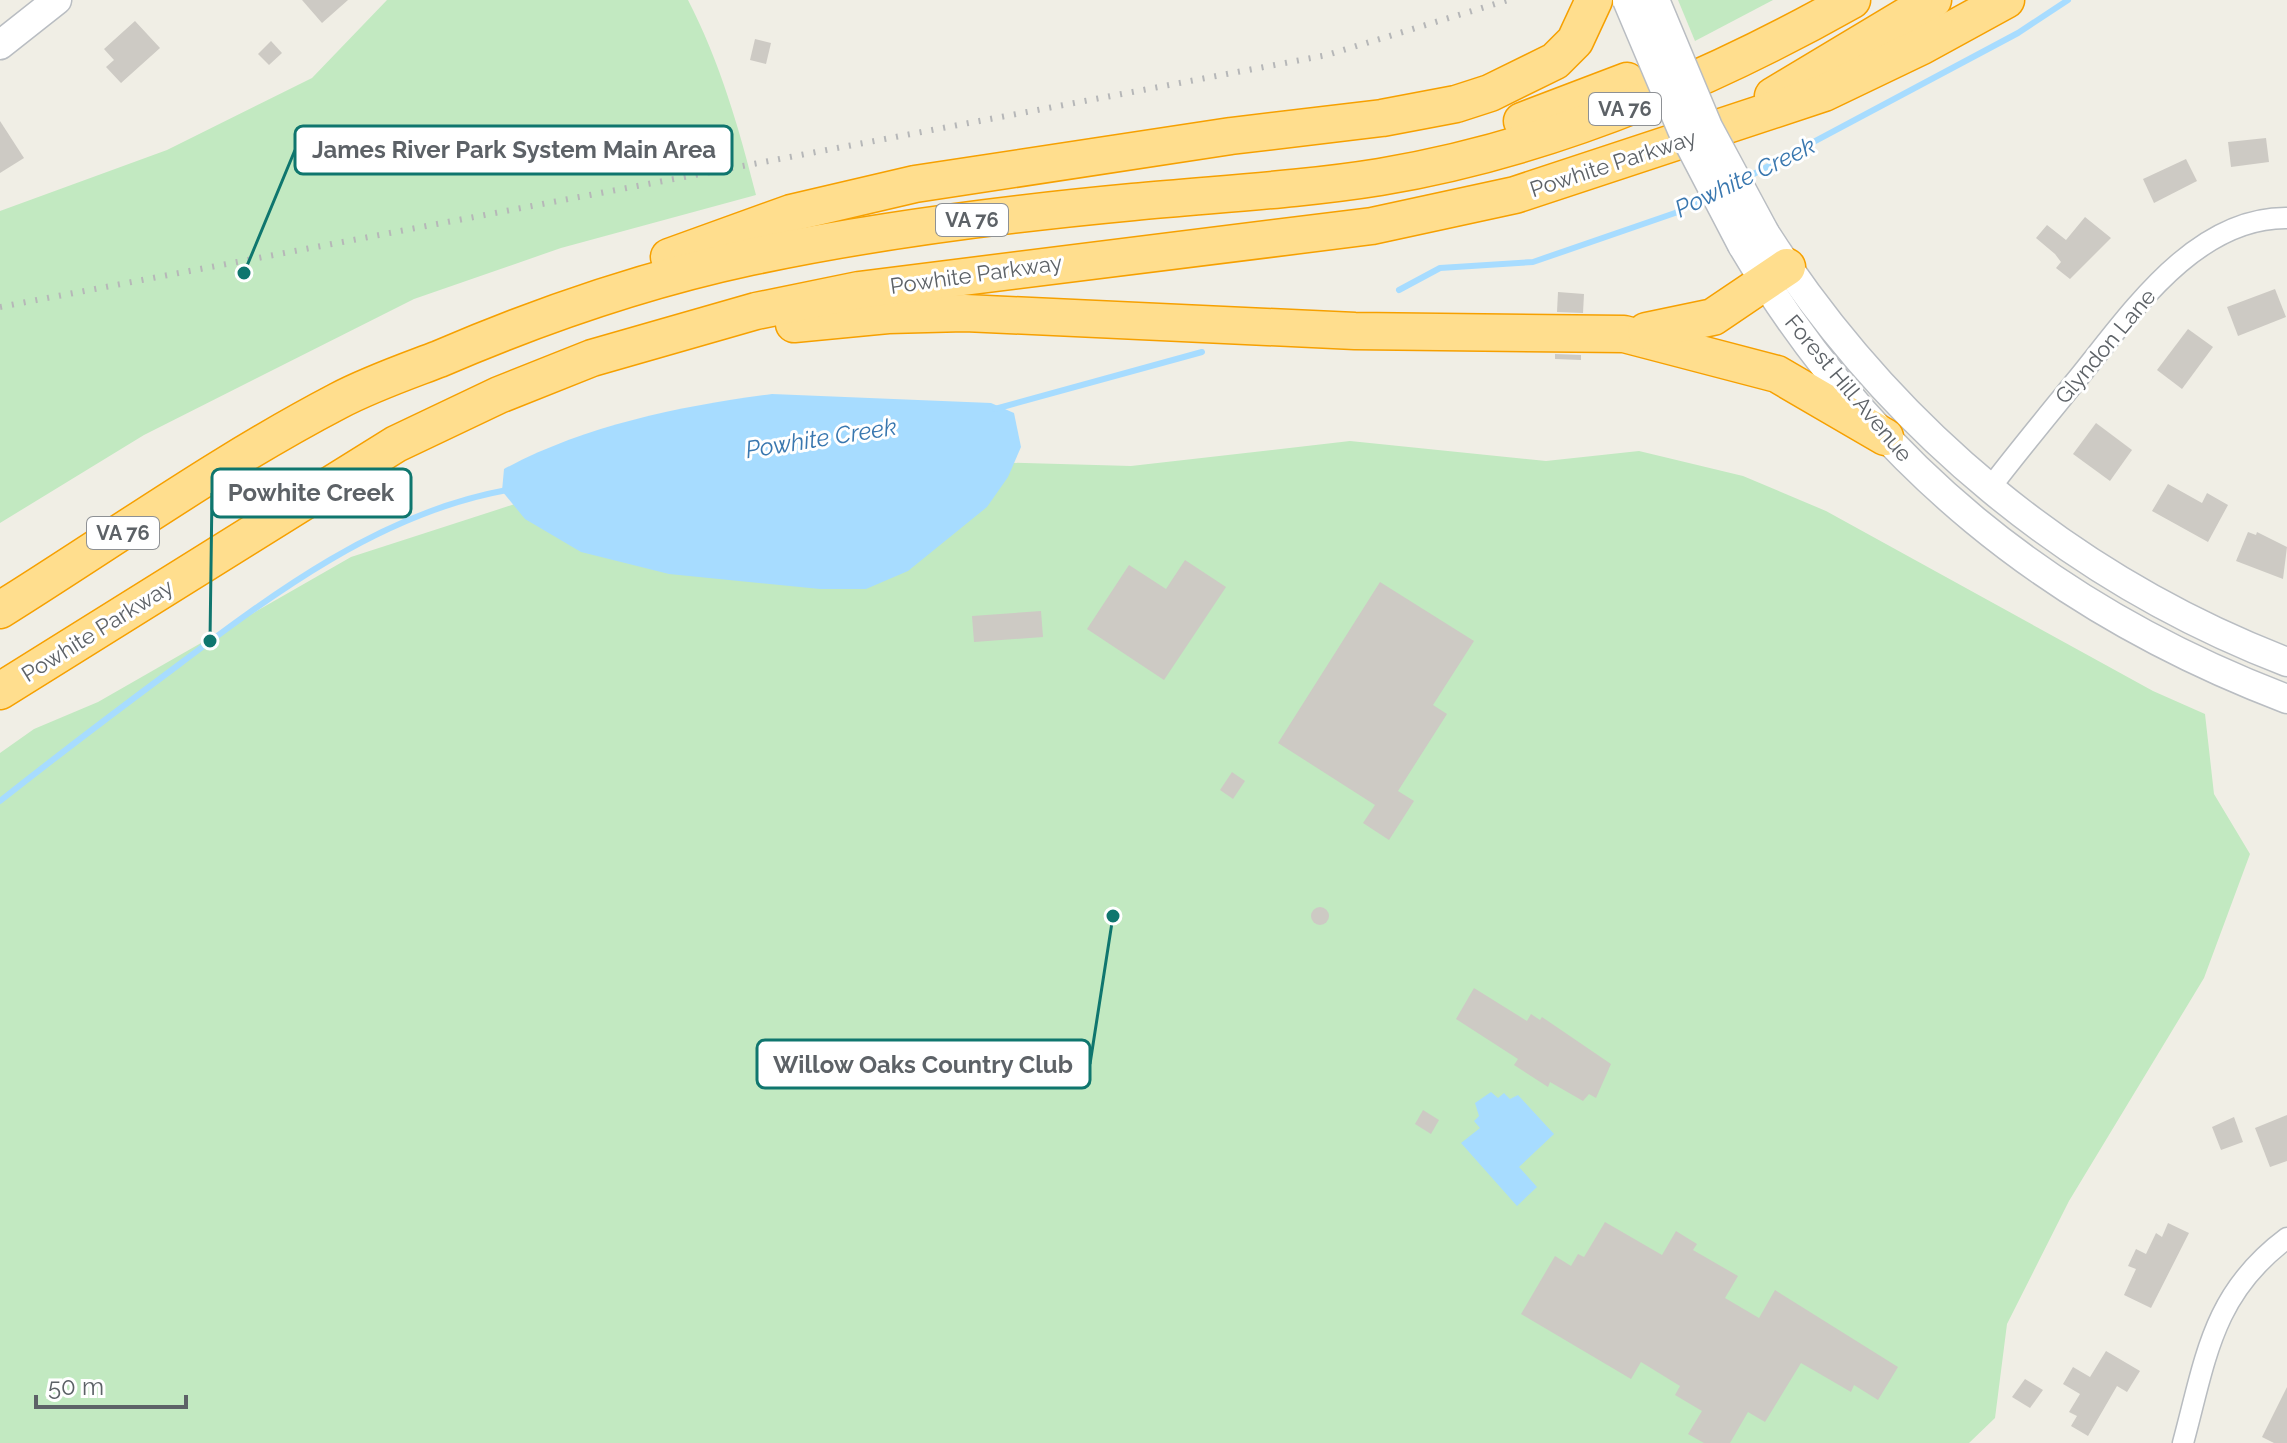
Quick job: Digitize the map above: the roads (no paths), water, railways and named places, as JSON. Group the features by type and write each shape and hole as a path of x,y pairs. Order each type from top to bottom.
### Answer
{"highway":[{"path":"570,308 676,254 791,213 870,194 964,175 1382,118 1456,104 1490,93 1555,61 1575,41 1594,0"},
{"path":"1383,177 1645,74 1805,0"},
{"name":"Powhite Parkway","path":"0,610 244,454 342,399 570,308 745,258 877,232 1383,177 1518,146 1586,124 1721,69 1852,0"},
{"name":"VA 76","path":"1728,125 1815,68 1933,0"},
{"name":"Powhite Parkway","path":"0,691 396,444 499,395 592,358 756,311 873,288 1372,226 1444,213 1542,187 1857,79 2006,0"},
{"path":"663,336 888,315 965,313 1355,331 1624,334 1687,325 1713,317 1776,275"},
{"path":"1624,334 1777,374 1885,437"}],"main road":[{"path":"0,45 57,0"},
{"name":"Forest Hill Avenue","path":"1627,0 1682,130 1885,437 1966,516 2047,576 2172,650 2287,699"},
{"name":"Forest Hill Avenue","path":"1655,0 1754,239"},
{"name":"Forest Hill Avenue","path":"1776,275 1938,444 2022,515 2111,575 2174,612 2287,662"}],"street":[{"name":"Glyndon Lane","path":"1990,488 2150,288 2211,240 2264,218 2287,218"},
{"path":"2183,1443 2222,1309 2253,1266 2287,1238"}],"water":[{"path":"772,394 991,403 1014,413 1021,447 1008,477 987,507 908,571 866,589 820,589 669,574 581,552 525,519 502,491 504,469 568,440 669,411"},
{"path":"1491,1092 1498,1098 1504,1093 1510,1099 1518,1095 1554,1134 1519,1167 1537,1187 1517,1206 1461,1143 1480,1128 1474,1121 1479,1116 1475,1103"}],"waterway":[{"name":"Powhite Creek","path":"1746,178 2018,33 2068,0"},
{"name":"Powhite Creek","path":"1399,290 1440,268 1533,262 1675,213 1707,197"},
{"name":"Powhite Creek","path":"995,409 1202,352"},
{"name":"Powhite Creek","path":"0,801 211,640 330,560 415,517 460,501 507,490"}],"railway":[{"path":"0,307 1327,55 1508,0"}],"place":[{"name":"James River Park System Main Area","path":"244,273"},
{"name":"Powhite Creek","path":"210,641"},
{"name":"Willow Oaks Country Club","path":"1113,916"}]}
